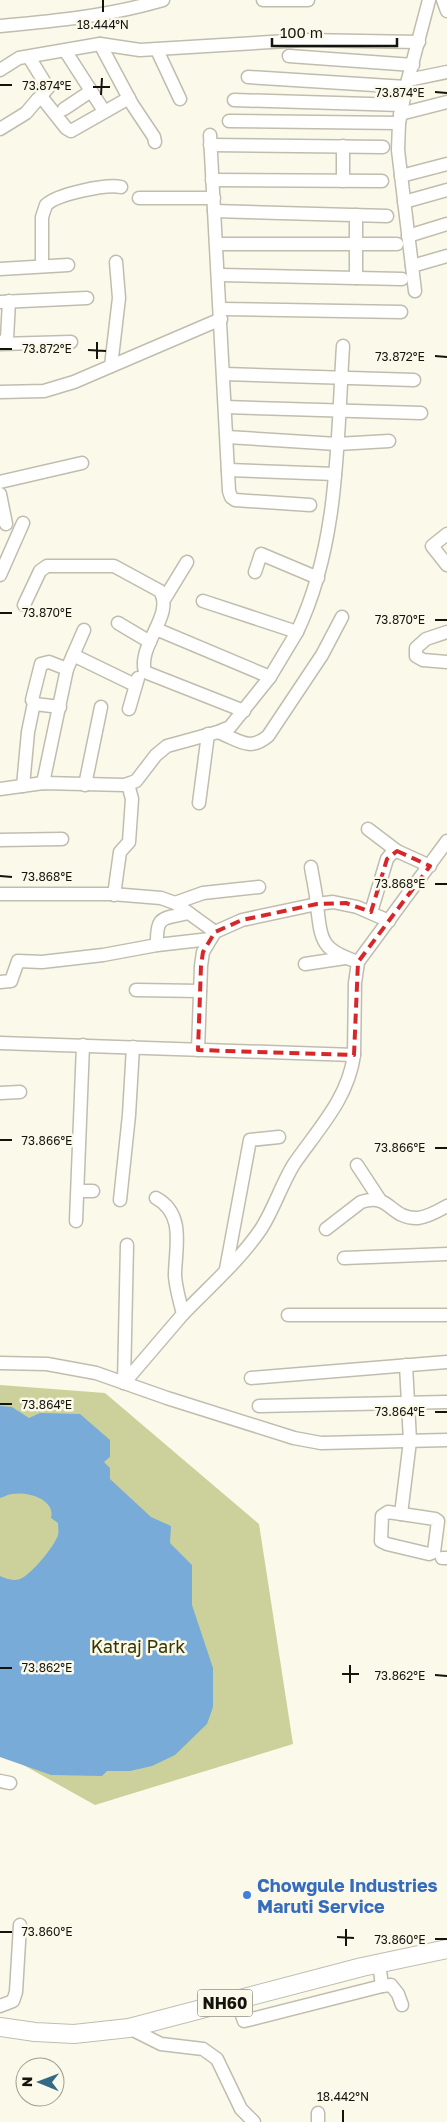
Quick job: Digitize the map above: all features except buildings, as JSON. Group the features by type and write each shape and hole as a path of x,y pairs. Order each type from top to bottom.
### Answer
{"highway":[{"name":"NH60","path":"0,2027 35,2032 74,2034 129,2028 379,1963 447,1949"}],"street":[{"path":"0,26 98,16 131,10 163,0"},
{"path":"263,0 308,0"},
{"path":"415,291 398,150 400,114 429,0"},
{"path":"444,0 447,11"},
{"path":"0,70 20,58 66,52 100,44 140,50 157,50 290,40 419,42"},
{"path":"288,80 290,40"},
{"path":"100,44 129,98 154,137 155,142"},
{"path":"157,50 180,99"},
{"path":"66,52 104,111"},
{"path":"289,56 413,64"},
{"path":"0,129 26,113 48,88 29,57"},
{"path":"248,77 407,83 447,72"},
{"path":"64,109 92,91"},
{"path":"37,100 42,99 66,128 71,131 129,98"},
{"path":"234,100 400,114"},
{"path":"229,121 400,114 447,102"},
{"path":"310,505 235,500 231,497 229,491 219,275 210,140 383,147"},
{"path":"343,146 343,181"},
{"path":"401,176 447,164"},
{"path":"212,180 382,181"},
{"path":"42,266 42,217 46,204 55,199 90,190 114,185 121,187"},
{"path":"404,202 447,190"},
{"path":"139,198 214,205 387,216"},
{"path":"356,215 356,278"},
{"path":"408,236 447,224"},
{"path":"217,244 397,244"},
{"path":"412,266 447,256"},
{"path":"111,366 119,298 116,262"},
{"path":"0,268 68,264"},
{"path":"219,275 402,280"},
{"path":"0,343 7,339 5,301 87,298"},
{"path":"0,392 44,391 74,382 221,314 401,312"},
{"path":"0,343 71,342"},
{"path":"0,789 43,783 85,785 128,784 136,781 156,755 166,746 213,733 230,726 244,711 270,677 297,632 308,609 318,578 326,546 335,474 342,346"},
{"path":"224,374 414,380"},
{"path":"225,407 421,413"},
{"path":"227,436 337,444 389,441"},
{"path":"0,482 82,464"},
{"path":"228,470 335,474"},
{"path":"0,494 6,524"},
{"path":"0,575 23,523"},
{"path":"447,534 432,546 447,565"},
{"path":"255,572 261,554 318,578"},
{"path":"187,562 165,598 164,607 144,657 146,672 244,711"},
{"path":"24,604 40,571 47,566 56,564 114,566 160,591 165,598"},
{"path":"203,601 297,632"},
{"path":"213,733 251,745 259,744 268,736 322,655 342,617"},
{"path":"118,623 150,642"},
{"path":"156,629 270,677"},
{"path":"43,783 67,669 84,630"},
{"path":"447,632 426,639 416,648 416,656 424,660 447,662"},
{"path":"73,656 135,685"},
{"path":"23,786 28,732 34,703 32,700 41,664 49,662 67,669"},
{"path":"129,709 135,685 144,666"},
{"path":"34,703 39,706 60,707"},
{"path":"85,785 101,707"},
{"path":"199,802 213,733"},
{"path":"114,894 120,852 129,842 132,799 128,784"},
{"path":"368,829 397,851 430,866"},
{"path":"0,840 62,839"},
{"path":"305,964 352,960 389,921 447,841"},
{"path":"371,912 387,859 390,854 397,851"},
{"path":"311,867 319,930 326,944 334,953 352,960"},
{"path":"175,903 203,893 260,887"},
{"path":"0,894 114,894 148,896 175,903 189,913 212,936"},
{"path":"0,982 11,981 18,961 42,962 104,955 212,936 242,920 317,904 346,904 371,912 389,921"},
{"path":"157,945 157,925 160,920 189,913"},
{"path":"198,1050 203,952 212,936"},
{"path":"124,1383 183,1314 260,1230 285,1178 336,1107 352,1071 354,1055 355,983 352,960"},
{"path":"136,990 200,991"},
{"path":"0,1043 83,1044 133,1048 354,1055"},
{"path":"76,1221 83,1044"},
{"path":"120,1200 129,1115 133,1048"},
{"path":"0,1093 20,1092"},
{"path":"226,1269 250,1140 279,1137"},
{"path":"357,1165 380,1200 400,1215 419,1218 447,1206"},
{"path":"78,1191 93,1191"},
{"path":"156,1198 166,1204 178,1235 175,1276 183,1314"},
{"path":"326,1228 360,1202 374,1199 380,1200"},
{"path":"124,1383 127,1245"},
{"path":"344,1258 447,1254"},
{"path":"288,1315 447,1315"},
{"path":"251,1378 447,1362"},
{"path":"0,1363 47,1364 96,1372 124,1383 294,1438 321,1443 447,1440"},
{"path":"401,1514 410,1441 406,1365"},
{"path":"259,1406 447,1402"},
{"path":"388,1512 401,1514 438,1521 434,1552 429,1554 381,1541 382,1516 388,1512"},
{"path":"0,2006 13,2001 16,1992 20,1925"},
{"path":"379,1963 382,1986"},
{"path":"237,2000 244,2021 391,1985 398,1994 402,2006"},
{"path":"129,2028 161,2044 203,2049 217,2059 241,2108 254,2122"}],"highlighted area":[{"path":"397,851 406,853 430,866 358,962 354,1055 198,1050 203,952 215,932 242,920 317,904 346,903 371,912 387,859"}],"green space":[{"name":"Katraj Park","path":"0,1385 105,1393 259,1524 293,1744 95,1805 0,1752"}],"water":[{"name":"Katraj Park","path":"0,1406 12,1407 29,1418 40,1413 80,1414 110,1440 110,1457 104,1462 110,1468 110,1479 151,1517 171,1526 170,1543 192,1565 192,1605 213,1668 213,1707 207,1724 175,1755 152,1766 130,1771 107,1771 102,1776 51,1775 0,1757 0,1576 14,1580 27,1575 56,1540 58,1523 51,1518 49,1506 39,1498 18,1493 0,1498"}],"place":[{"name":"Chowgule Industries Maruti Service","path":"247,1895"}]}
